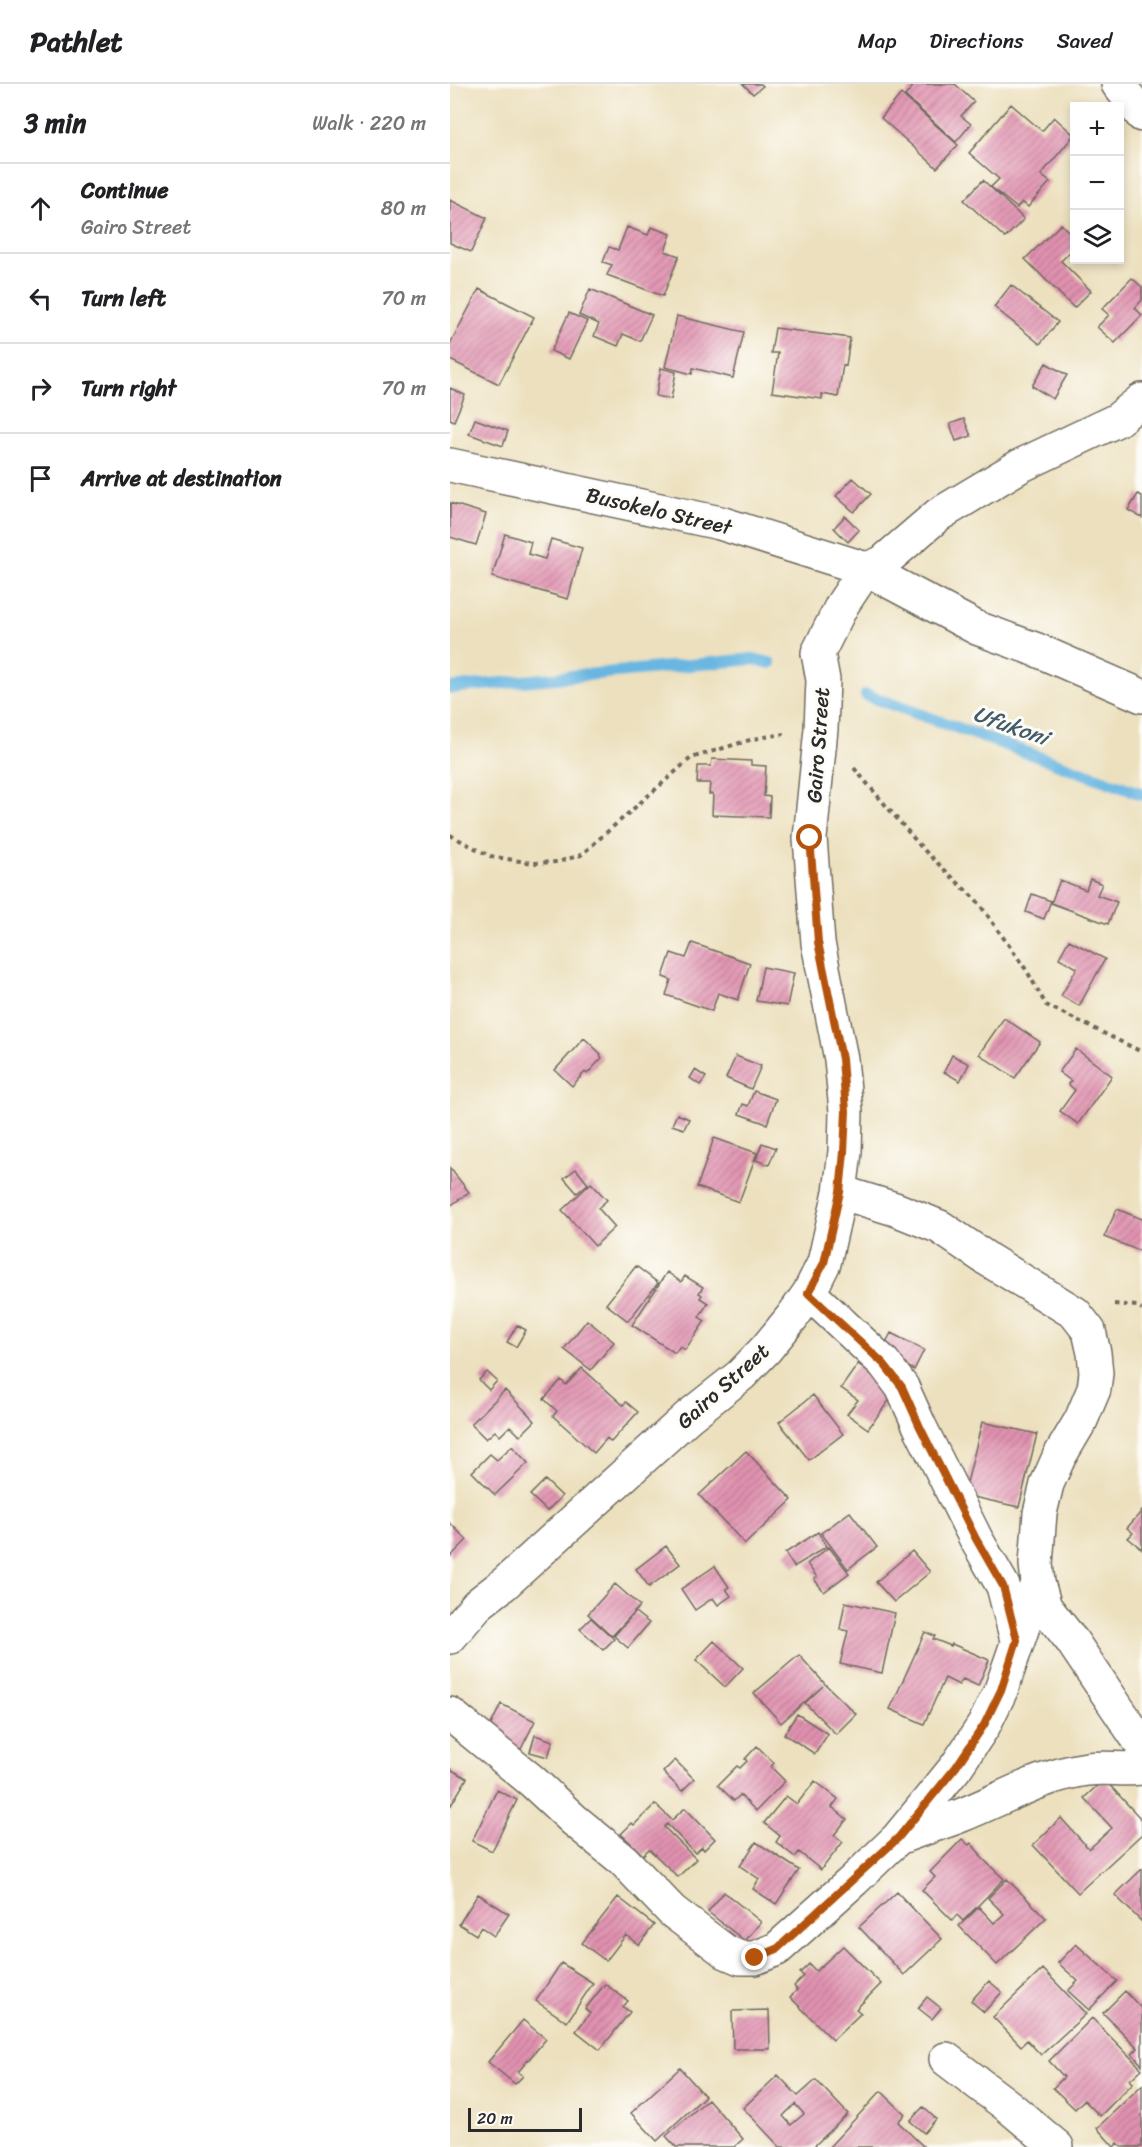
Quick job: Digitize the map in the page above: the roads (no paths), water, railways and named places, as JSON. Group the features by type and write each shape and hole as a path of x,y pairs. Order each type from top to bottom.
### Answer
{"street":[{"path":"1118,84 1142,115"},
{"name":"Gairo Street","path":"450,1637 477,1605 504,1584 688,1417 741,1375 793,1316 824,1263 840,1192 846,1111 842,1059 818,942 810,838 821,729 823,680 818,653 842,605 866,569 882,563 938,515 1020,466 1117,420 1142,400"},
{"name":"Busokelo Street","path":"450,465 720,523 866,569 977,628 1037,650 1142,696"},
{"path":"840,1192 895,1209 940,1227 1075,1313 1089,1331 1093,1341 1096,1374 1094,1389 1081,1420 1059,1457 1047,1484 1040,1513 1036,1564 1038,1583 1045,1607 1072,1641 1142,1745"},
{"path":"808,1293 884,1364 902,1387 976,1539 1003,1586 1017,1640"},
{"path":"450,1714 623,1860 672,1911 726,1952 740,1958 755,1958 777,1949 898,1838 956,1767 984,1725 1001,1690 1038,1583"},
{"path":"898,1838 1065,1775 1086,1769 1142,1768"},
{"path":"946,2059 1057,2147"}],"waterway":[{"path":"450,688 753,659 770,663"},
{"name":"Ufukoni","path":"866,695 1142,794"}]}
